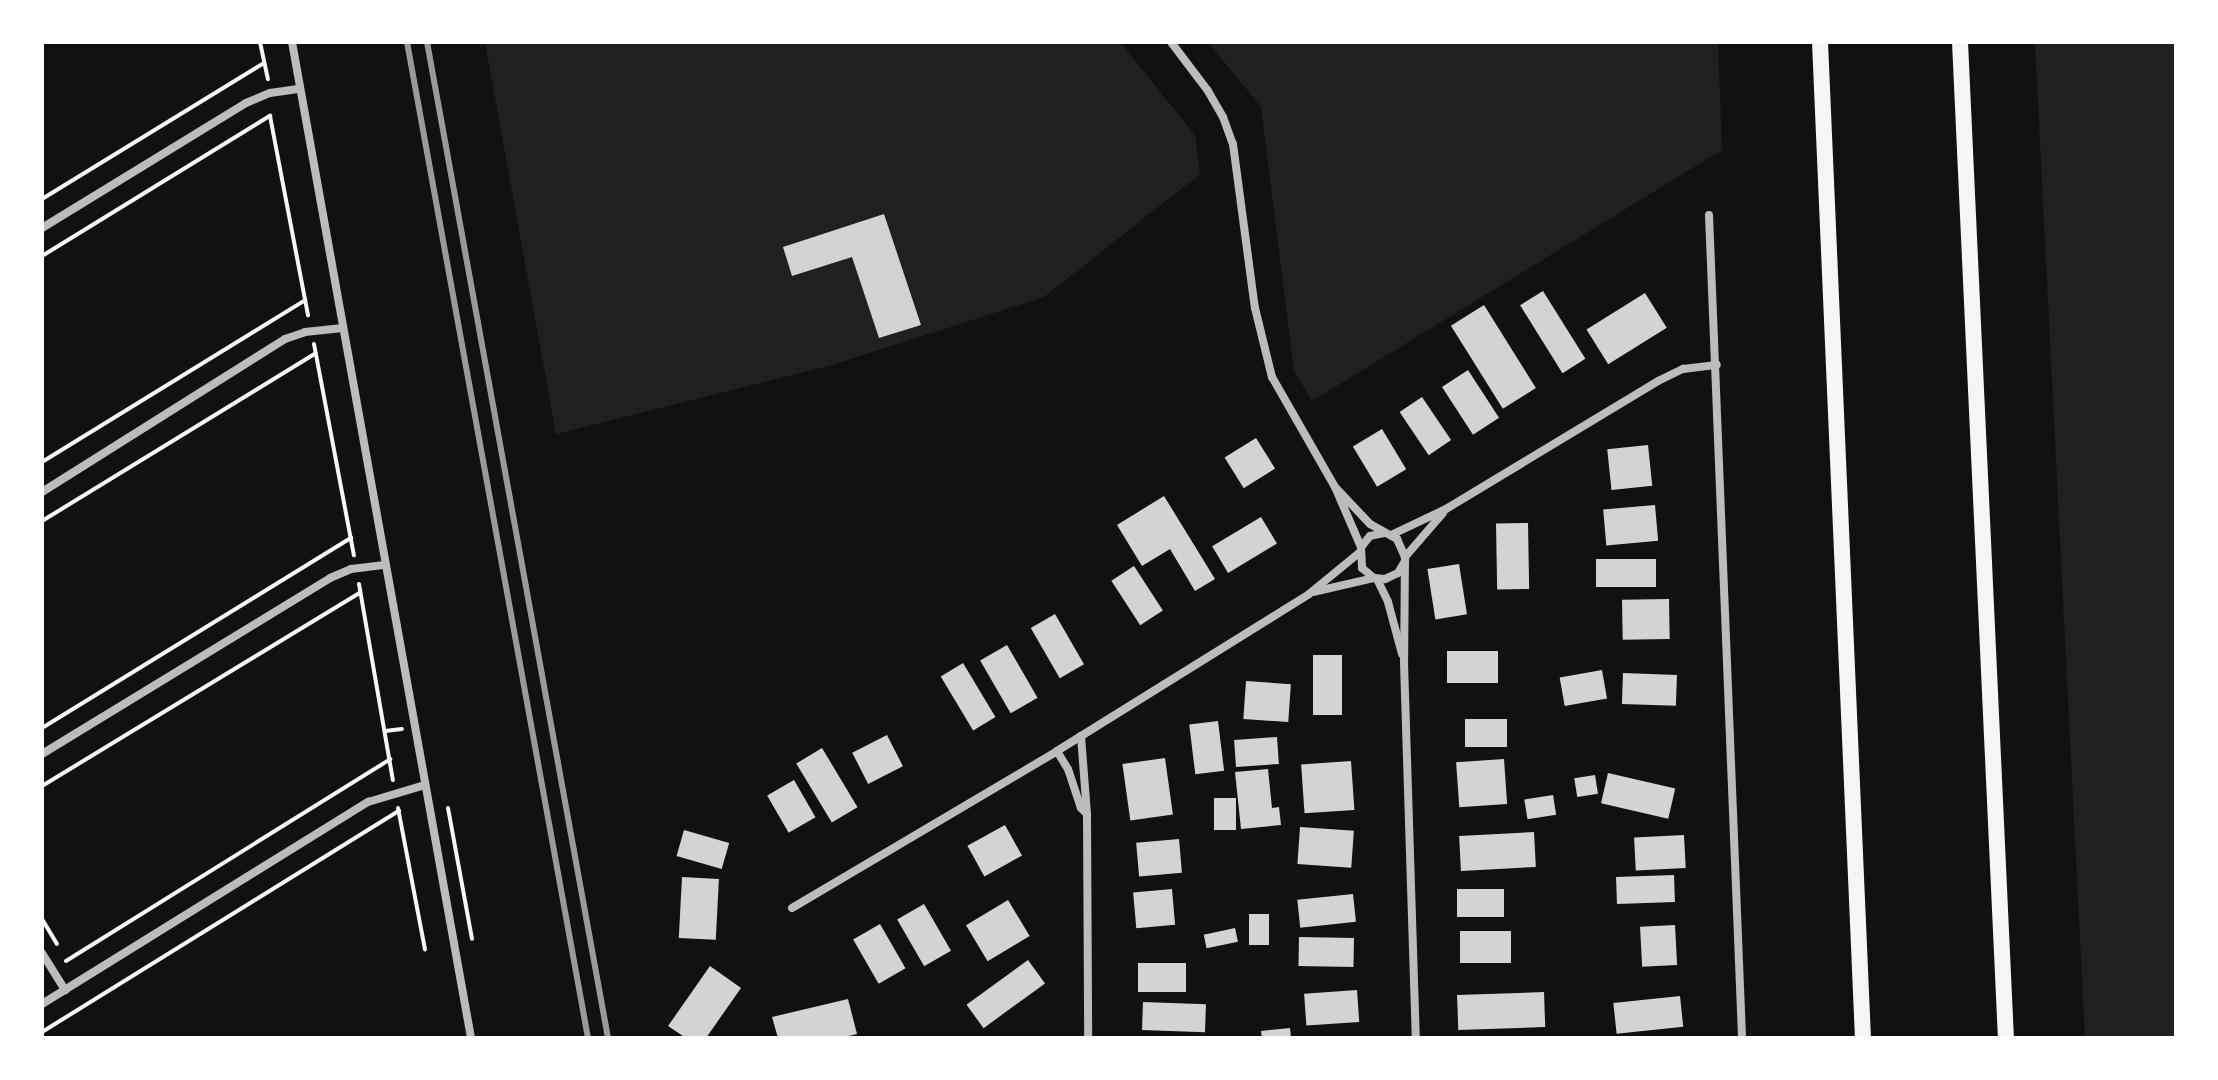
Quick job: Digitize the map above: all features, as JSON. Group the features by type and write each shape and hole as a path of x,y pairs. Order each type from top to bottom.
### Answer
{"highway":[{"path":"1820,42 1863,1038"},
{"path":"1960,42 2006,1038"}],"street":[{"path":"292,42 471,1038"},
{"path":"1171,42 1223,117 1233,144 1262,347 1272,377 1292,417 1335,487 1360,550 1362,568 1376,578 1388,602 1404,663"},
{"path":"42,228 246,103 270,93 300,89"},
{"path":"1709,215 1742,1038"},
{"path":"42,492 285,339 312,331 343,328"},
{"path":"792,908 1057,751 1309,594 1360,550 1370,536 1388,534 1446,509 1658,381 1683,369 1717,365"},
{"path":"1335,487 1370,524 1402,544 1405,559 1404,663 1416,1038"},
{"path":"1309,594 1392,577 1446,509"},
{"path":"42,754 330,578 356,568 385,565"},
{"path":"1081,736 1087,814 1088,1038"},
{"path":"1057,751 1068,769 1081,808 1087,814"},
{"path":"42,1004 368,802 395,791 425,785"},
{"path":"42,953 65,990"}],"path":[{"path":"42,199 264,63"},
{"path":"42,256 270,116 351,538 425,949"},
{"path":"42,462 305,300"},
{"path":"42,521 316,353"},
{"path":"42,728 351,538"},
{"path":"42,786 360,593"},
{"path":"52,969 390,759"},
{"path":"42,1032 399,811"},
{"path":"42,919 58,946"}],"shaded area":[{"path":"485,42 1120,42 1195,135 1200,174 1044,297 832,365 556,434"},
{"path":"1208,42 1718,42 1722,150 1312,401 1294,371 1261,107"},
{"path":"2035,42 2176,42 2176,1038 2085,1038"}],"building":[{"path":"884,214 921,325 879,338 852,257 792,276 783,247"},
{"path":"1543,291 1585,359 1562,373 1520,305"},
{"path":"1645,293 1667,328 1608,364 1586,330"},
{"path":"1484,305 1536,388 1503,409 1451,326"},
{"path":"1468,370 1499,418 1473,435 1442,387"},
{"path":"1422,397 1451,440 1429,455 1400,412"},
{"path":"1382,429 1406,469 1377,487 1353,447"},
{"path":"1256,438 1275,469 1244,488 1225,458"},
{"path":"1648,445 1652,486 1612,490 1607,449"},
{"path":"1164,496 1215,579 1195,591 1170,549 1142,566 1117,525"},
{"path":"1655,505 1658,541 1606,545 1603,510"},
{"path":"1261,517 1277,544 1228,573 1212,546"},
{"path":"1528,523 1529,589 1497,590 1496,524"},
{"path":"1596,559 1656,559 1656,587 1596,587"},
{"path":"1459,564 1467,614 1435,619 1427,569"},
{"path":"1134,566 1163,610 1140,625 1111,581"},
{"path":"1669,599 1670,639 1623,640 1622,600"},
{"path":"1055,614 1084,664 1060,678 1031,628"},
{"path":"1007,645 1038,698 1011,713 980,660"},
{"path":"1447,651 1498,651 1498,683 1447,683"},
{"path":"1313,655 1342,655 1342,715 1313,715"},
{"path":"963,663 995,717 973,730 941,676"},
{"path":"1602,670 1607,699 1565,706 1560,677"},
{"path":"1623,673 1677,675 1676,706 1622,704"},
{"path":"1246,681 1291,684 1288,722 1243,719"},
{"path":"1465,719 1507,719 1507,747 1465,747"},
{"path":"1218,721 1224,771 1195,774 1189,725"},
{"path":"887,735 903,766 868,784 852,753"},
{"path":"1277,737 1279,764 1236,767 1234,740"},
{"path":"822,748 858,807 832,823 796,763"},
{"path":"1165,758 1173,814 1130,820 1122,764"},
{"path":"1504,759 1507,804 1459,807 1456,762"},
{"path":"1351,761 1354,810 1305,813 1301,764"},
{"path":"1268,769 1272,808 1279,807 1281,825 1241,829 1235,772"},
{"path":"1608,773 1675,789 1668,819 1601,803"},
{"path":"1595,775 1598,794 1577,797 1574,778"},
{"path":"794,780 816,817 789,833 767,796"},
{"path":"1553,795 1556,815 1527,819 1524,800"},
{"path":"1214,798 1236,798 1236,830 1214,830"},
{"path":"1005,825 1022,856 984,876 967,846"},
{"path":"1300,827 1354,831 1351,868 1297,864"},
{"path":"684,830 729,843 722,869 677,856"},
{"path":"1534,832 1536,867 1461,871 1459,836"},
{"path":"1684,835 1686,868 1636,871 1634,838"},
{"path":"1179,839 1182,873 1139,877 1136,843"},
{"path":"1674,875 1675,902 1617,904 1616,877"},
{"path":"682,877 719,879 716,940 679,938"},
{"path":"1172,889 1175,925 1136,928 1133,892"},
{"path":"1457,889 1504,889 1504,917 1457,917"},
{"path":"1353,894 1356,922 1300,928 1297,900"},
{"path":"1008,900 1030,936 988,961 966,925"},
{"path":"924,904 951,951 924,966 897,920"},
{"path":"1249,914 1269,914 1269,945 1249,945"},
{"path":"880,924 906,968 879,984 853,940"},
{"path":"1675,925 1677,965 1642,967 1640,927"},
{"path":"1235,928 1238,942 1207,948 1204,935"},
{"path":"1460,931 1511,931 1511,963 1460,963"},
{"path":"1299,937 1354,938 1353,967 1298,966"},
{"path":"1028,960 1045,983 984,1028 967,1005"},
{"path":"1138,963 1186,963 1186,992 1138,992"},
{"path":"710,966 741,988 706,1038 686,1038 668,1026"},
{"path":"1357,990 1359,1022 1306,1026 1304,994"},
{"path":"1544,992 1545,1027 1458,1030 1457,995"},
{"path":"1680,996 1683,1027 1617,1034 1613,1003"},
{"path":"848,999 857,1034 841,1038 778,1038 772,1017"},
{"path":"1143,1002 1206,1004 1205,1032 1142,1030"},
{"path":"1290,1028 1291,1038 1262,1038 1261,1031"}],"railway":[{"path":"407,42 588,1038"},
{"path":"427,42 608,1038"}]}
